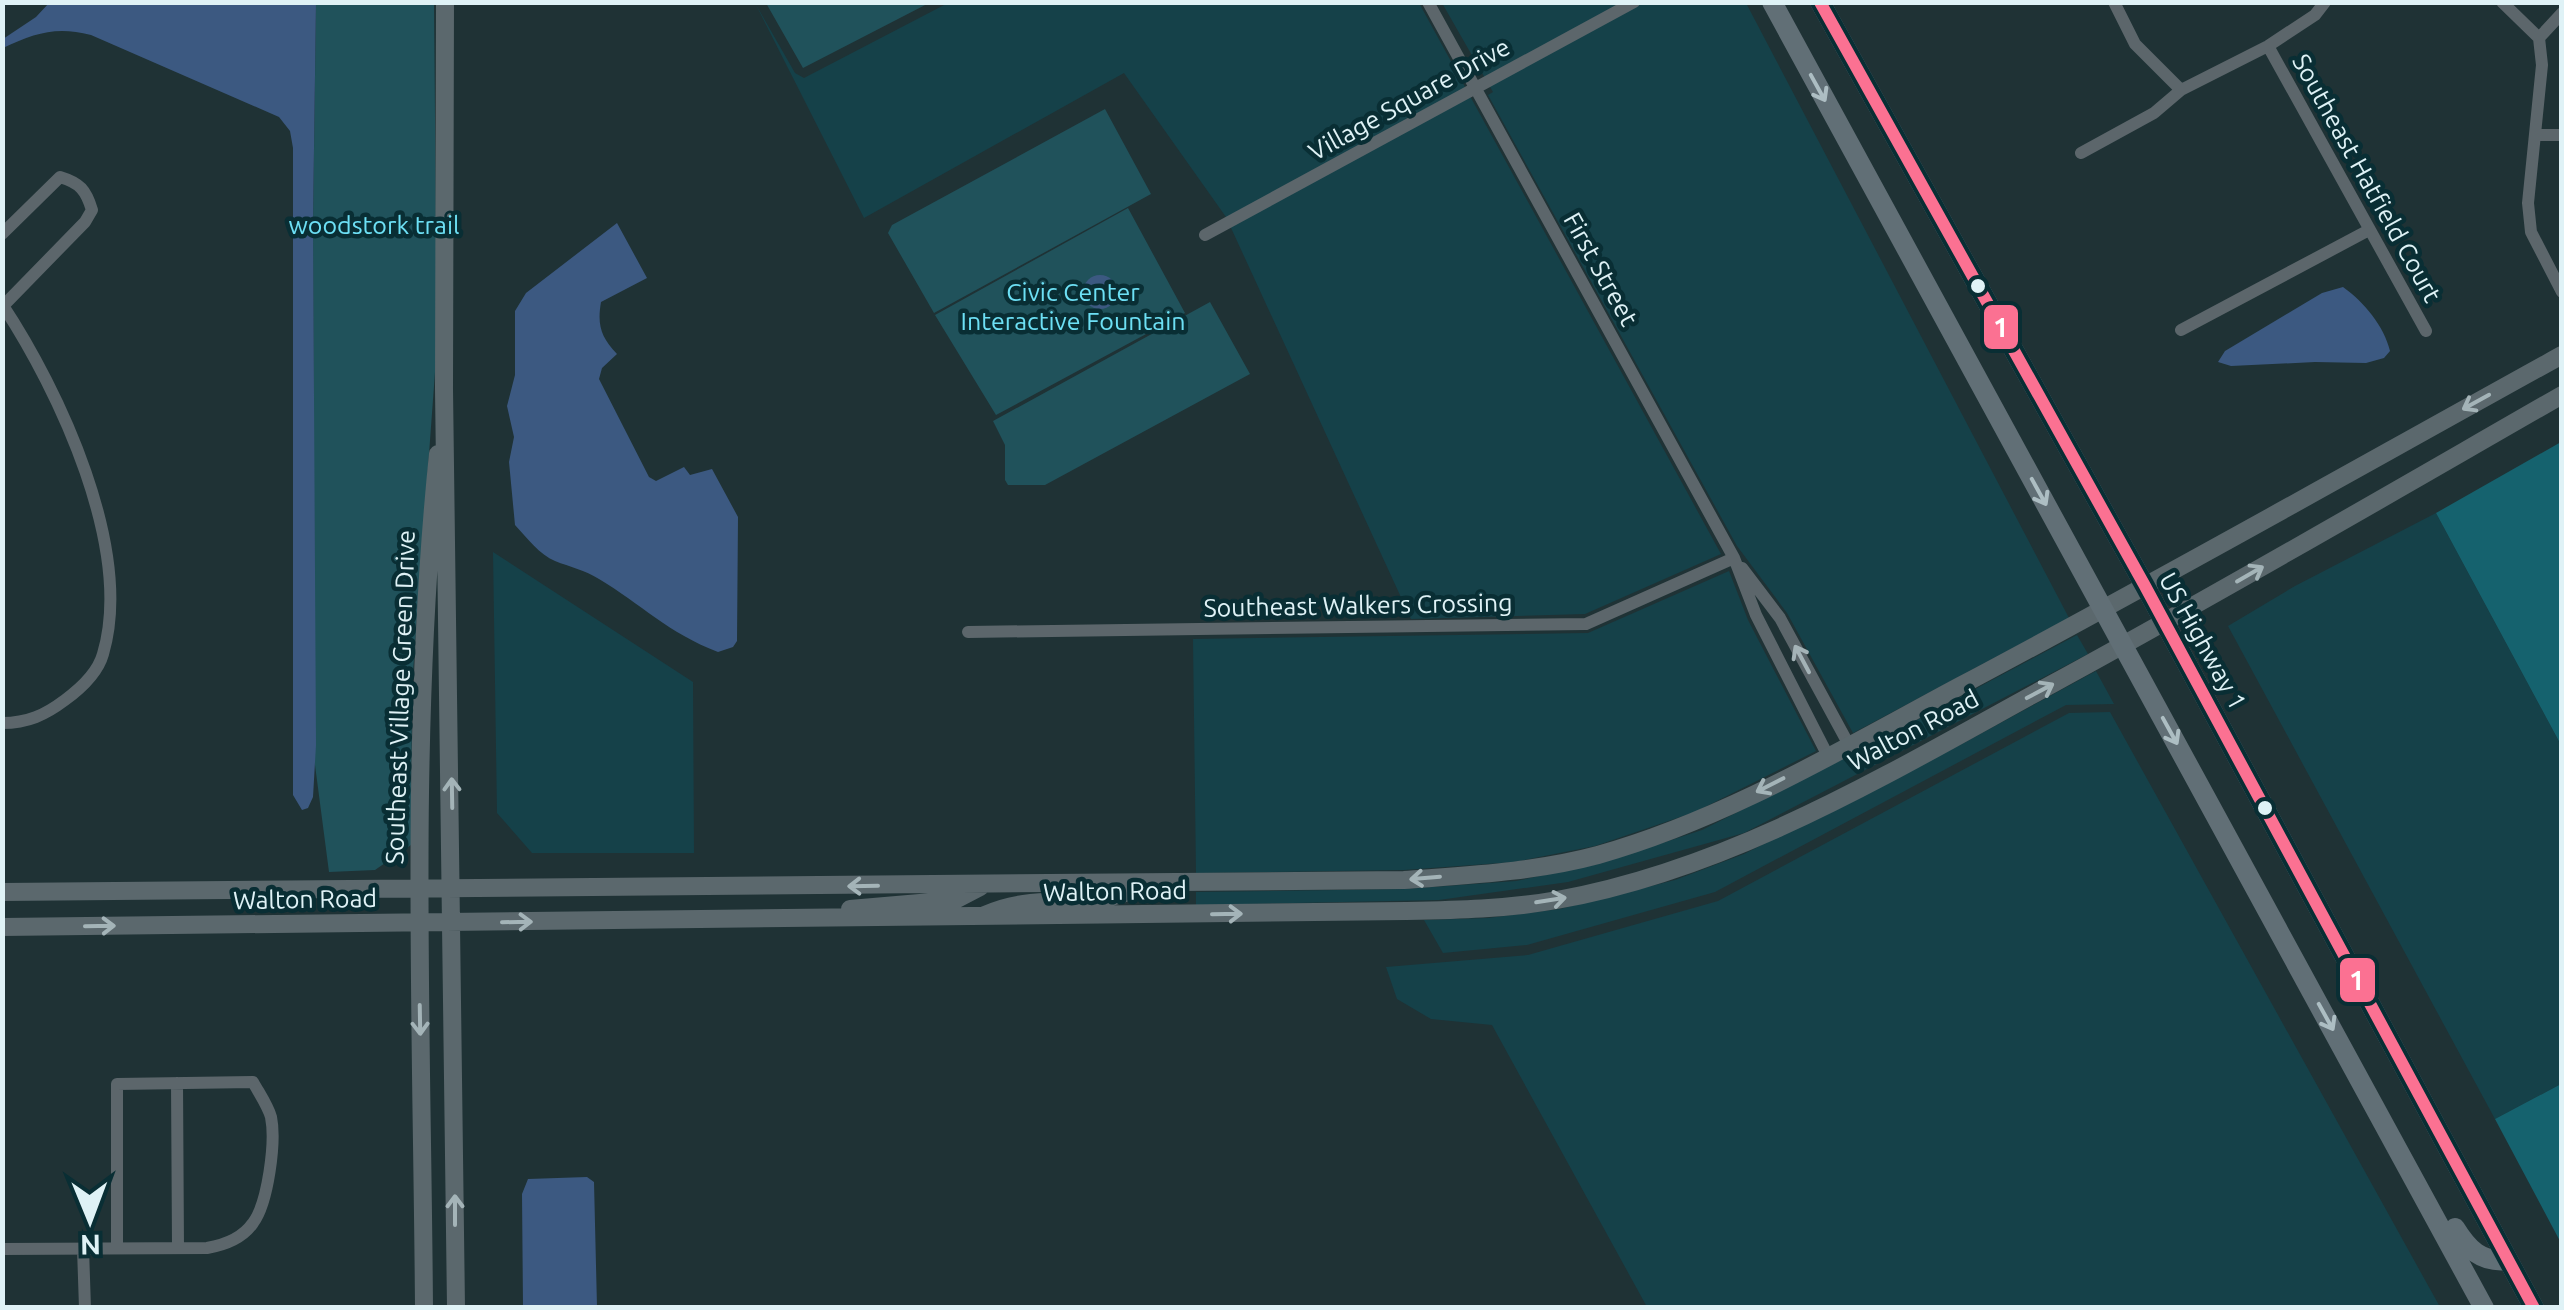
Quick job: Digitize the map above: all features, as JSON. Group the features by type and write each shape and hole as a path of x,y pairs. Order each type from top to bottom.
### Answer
{"main road":[{"name":"Southeast Village Green Drive","path":"445,2 444,389 456,1308"},
{"path":"1772,2 2484,1308"},
{"name":"US Highway 1","path":"1820,2 2145,586 2534,1308"},
{"name":"Walton Road","path":"2,892 1404,880 1515,871 1597,855 1698,821 1850,745 2104,610 2562,355"},
{"name":"Southeast Village Green Drive","path":"424,1308 421,708 427,560 444,389"},
{"name":"Walton Road","path":"2,927 978,918 1438,910 1558,900 1673,870 1742,845 2165,623 2562,394"},
{"path":"978,918 1018,902 1110,899 1148,882"},
{"path":"811,918 864,907 955,900 986,884"},
{"path":"2433,1213 2452,1223 2468,1248 2478,1255 2508,1260"}],"street":[{"name":"First Street","path":"1428,2 1734,558 1756,616 1828,756"},
{"name":"Village Square Drive","path":"1205,236 1634,2"},
{"path":"2114,2 2135,44 2181,90"},
{"path":"2081,152 2154,113 2181,90 2268,46 2316,15 2324,2"},
{"path":"2502,2 2539,38 2542,65 2528,203 2531,232 2562,292"},
{"path":"2539,38 2562,13"},
{"name":"Southeast Hatfield Court","path":"2268,46 2426,331"},
{"path":"2535,135 2562,135"},
{"path":"2,234 60,177 76,182 87,193 92,210 84,222 3,305 68,422 104,540 110,604 103,656 82,687 46,714 19,723 2,723"},
{"path":"2181,330 2369,230"},
{"name":"First Street","path":"1734,558 1780,618 1850,745"},
{"name":"Southeast Walkers Crossing","path":"968,632 1586,624 1734,558"},
{"path":"2,1249 178,1248 224,1246 243,1234 256,1220 271,1166 270,1116 253,1082 117,1084 117,1248"},
{"path":"177,1083 178,1248"},
{"path":"83,1248 85,1308"}],"shaded area":[{"path":"49,3 316,3 316,745 313,797 308,808 302,810 293,795 290,131 279,117 91,35 46,32 3,48 3,39 36,17"},
{"path":"755,3 795,73 804,78 948,3 1419,3 1721,554 1585,614 1411,619 1226,217 1124,73 864,218"},
{"path":"1442,3 1746,3 2069,618 1853,733 1787,613 1737,546 1488,95 1493,92"},
{"path":"617,223 647,278 601,302 602,330 617,354 602,368 599,379 649,477 656,481 684,467 690,475 712,469 738,517 737,641 733,647 718,652 669,627 594,576 549,558 515,525 509,462 514,437 507,406 515,375 515,311 526,293"},
{"path":"1100,275 1112,280 1117,292 1112,304 1100,309 1088,304 1083,292 1088,280"},
{"path":"2343,287 2378,324 2390,351 2384,358 2366,363 2231,366 2218,362 2225,351 2322,293"},
{"path":"2561,442 2561,745 2436,513"},
{"path":"2436,513 2561,745 2561,1084 2495,1119 2228,626 2295,586"},
{"path":"493,552 693,682 694,853 532,853 497,813"},
{"path":"1729,571 1748,620 1816,751 1695,812 1595,846 1514,862 1404,870 1196,873 1193,639 1588,633"},
{"path":"2077,635 2088,654 1744,833 1568,882 1439,900 1196,905 1196,892 1405,889 1516,881 1598,864 1702,830"},
{"path":"2096,671 2114,704 2066,705 1715,892 1527,945 1443,953 1424,920 1488,918 1560,909 1675,880 1744,854"},
{"path":"2110,712 2440,1307 1647,1307 1492,1025 1431,1019 1397,999 1386,967 1528,955 1718,901 2069,713"},
{"path":"2561,1084 2561,1243 2495,1119"},
{"path":"587,1177 594,1182 597,1307 523,1307 522,1194 528,1179"}],"green space":[{"name":"woodstork trail","path":"316,3 434,3 437,345 412,686 411,845 375,870 329,872 315,765"},
{"path":"766,3 929,3 803,68"},
{"path":"1105,109 1151,194 934,313 888,233 892,225"},
{"name":"Civic Center Interactive Fountain","path":"1128,208 1185,313 996,415 935,315"},
{"path":"1210,302 1250,374 1045,485 1008,485 1005,445 993,421"}],"transit line":[{"name":"1","path":"1820,2 2145,586 2534,1308"}]}
